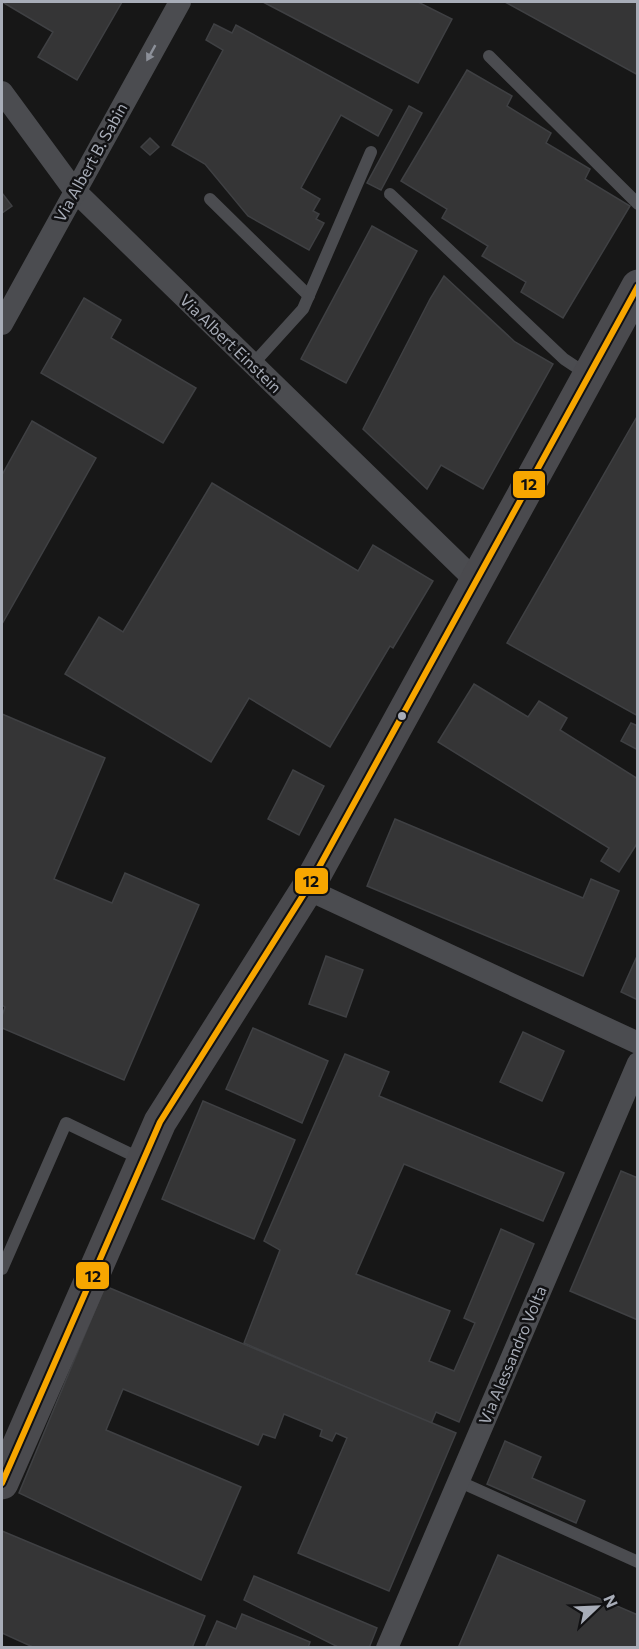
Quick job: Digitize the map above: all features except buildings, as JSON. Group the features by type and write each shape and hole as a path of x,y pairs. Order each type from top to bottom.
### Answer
{"street":[{"name":"Via Albert B. Sabin","path":"2,324 74,190 180,2"},
{"name":"Via Albert Einstein","path":"2,92 74,190 476,581"},
{"path":"2,1483 160,1122 307,889 638,286"},
{"path":"307,889 638,1043"},
{"name":"Via Alessandro Volta","path":"387,1647 638,1063"}],"lane":[{"path":"489,56 638,204"},
{"path":"253,364 303,309 371,152"},
{"path":"390,194 564,359 589,376"},
{"path":"210,200 309,296"},
{"path":"2,1269 66,1123 144,1160"},
{"path":"459,1481 638,1562"}],"transit line":[{"name":"12","path":"2,1483 160,1122 307,889 638,286"}]}
